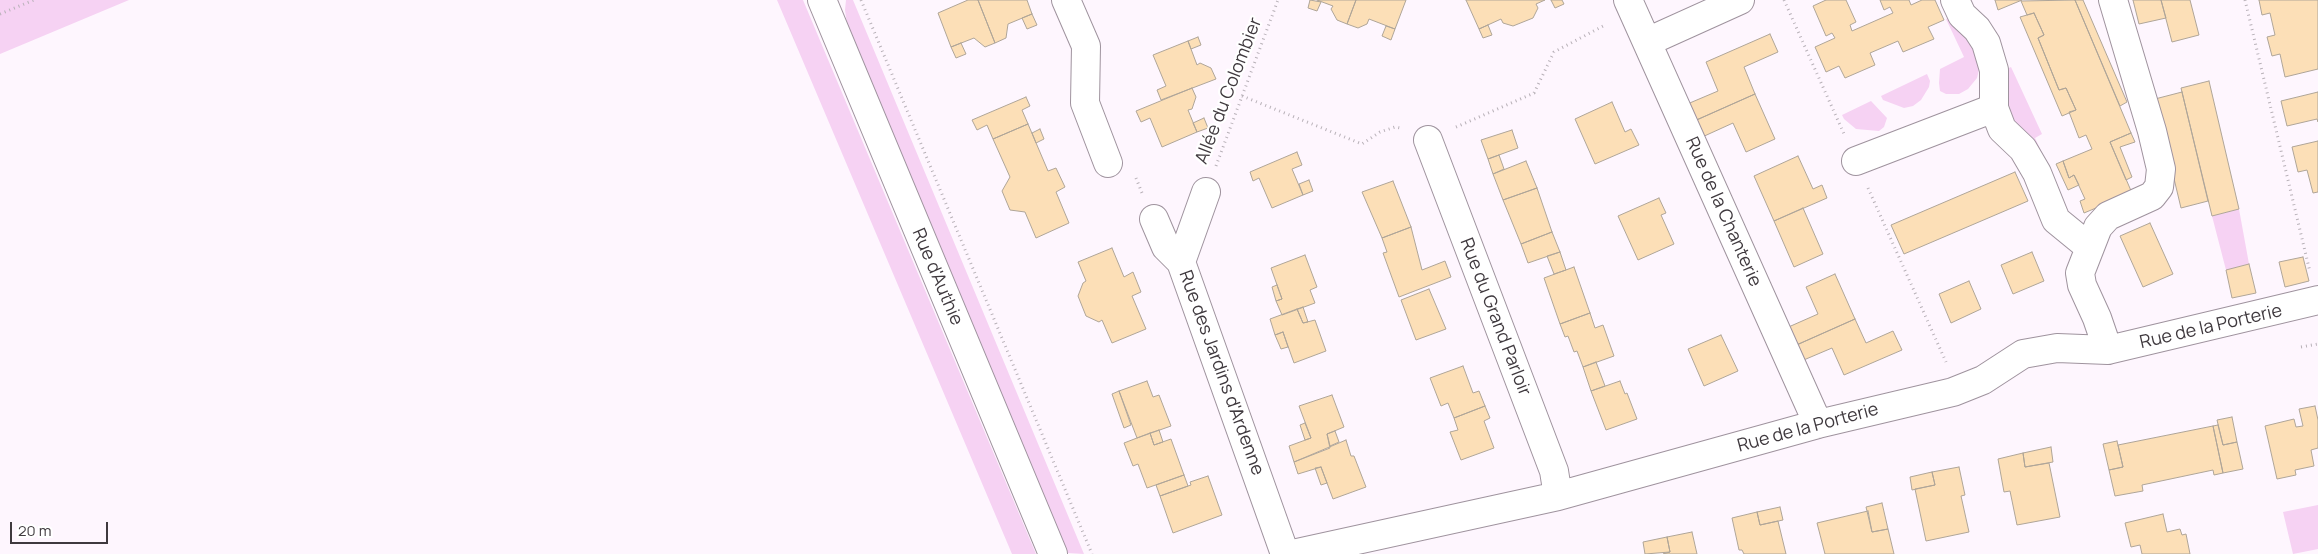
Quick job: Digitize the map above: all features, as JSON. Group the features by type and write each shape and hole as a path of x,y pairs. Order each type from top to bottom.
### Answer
{"street":[{"name":"Rue d'Authie","path":"822,0 1052,554"},
{"path":"1066,0 1086,46 1085,103 1108,163"},
{"path":"1647,42 1740,0"},
{"path":"1954,0 1962,15 1977,29 1986,43 1994,70 1994,108 2002,128 2023,149 2037,173 2056,220 2089,247"},
{"path":"2108,350 2097,318 2082,285 2080,273 2098,227 2108,216 2152,196 2158,187 2160,170 2152,131 2113,0"},
{"name":"Rue de la Chanterie","path":"1630,5 1818,424"},
{"path":"1856,161 1994,108"},
{"name":"Rue du Grand Parloir","path":"1428,140 1554,471 1558,496"},
{"name":"Rue des Jardins d'Ardenne","path":"1206,192 1181,262 1285,554"},
{"path":"1154,219 1166,247 1181,262"},
{"name":"Rue de la Porterie","path":"1293,554 1558,496 1818,424 1953,392 1984,380 2023,354 2057,348 2108,350 2315,289"}],"path":[{"path":"0,14 34,0"},
{"path":"861,0 1092,554"},
{"name":"Allée du Colombier","path":"1206,192 1278,0"},
{"path":"1784,0 1948,365 1953,392"},
{"path":"2245,0 2315,289"},
{"path":"1242,96 1362,144 1380,132 1395,127 1428,140 1534,93 1554,52 1630,5"},
{"path":"2301,348 2318,344"}],"shaded area":[{"path":"0,0 129,0 0,54"},
{"path":"777,0 803,0 1036,554 1012,554"},
{"path":"846,0 853,0 1084,554 1068,553 847,24"},
{"path":"1950,17 1964,29 1981,62 1977,78 1968,89 1959,94 1946,94 1940,91 1939,83 1940,69 1964,57 1946,19"},
{"path":"2011,67 2042,134 2035,138 2043,155 2038,158 2009,128 2003,71"},
{"path":"1927,74 1930,81 1929,87 1921,100 1913,106 1904,108 1883,100 1881,96"},
{"path":"1871,101 1887,118 1884,127 1879,131 1856,129 1844,119 1842,115"},
{"path":"2239,209 2249,264 2226,270 2212,216"},
{"path":"2318,505 2318,549 2293,554 2283,512"}],"building":[{"path":"968,0 978,0 995,43 985,47 974,38 951,47 938,13"},
{"path":"978,0 1027,0 1032,14 1008,24 1006,38 995,43"},
{"path":"1310,0 1321,2 1317,11 1308,8"},
{"path":"1317,0 1356,0 1347,24 1337,20 1331,9 1333,6"},
{"path":"1356,0 1406,0 1395,29 1369,19 1367,24 1358,28 1347,24"},
{"path":"1466,0 1545,0 1536,4 1538,8 1533,18 1513,26 1503,23 1501,19 1479,29"},
{"path":"1551,0 1562,0 1564,4 1555,8"},
{"path":"1826,0 1846,0 1856,22 1850,25 1852,31 1893,13 1890,7 1884,10 1880,0 1909,0 1911,5 1922,0 1935,0 1944,20 1928,27 1934,39 1903,52 1898,41 1870,53 1875,65 1845,78 1839,66 1826,72 1815,47 1835,38 1832,33 1826,36 1813,6"},
{"path":"1995,0 2022,0 1998,10"},
{"path":"2075,0 2131,133 2110,142 2132,193 2084,213 2080,201 2085,199 2074,175 2069,178 2063,161 2092,149 2086,135 2079,138 2069,112 2076,110 2066,88 2059,90 2038,38 2044,35 2034,13 2027,15 2021,1"},
{"path":"2075,0 2083,0 2127,102 2120,106"},
{"path":"2133,0 2161,0 2166,18 2139,24"},
{"path":"2161,0 2190,0 2199,35 2172,42"},
{"path":"2259,0 2318,0 2318,69 2285,77 2280,54 2272,56 2267,37 2275,35 2270,13 2262,15"},
{"path":"2034,13 2044,35 2038,38 2059,90 2066,88 2076,110 2062,116 2020,17"},
{"path":"1032,14 1037,25 1027,29 1022,18"},
{"path":"1488,25 1492,35 1483,38 1479,29"},
{"path":"1386,26 1395,29 1391,40 1382,36"},
{"path":"1770,34 1778,52 1744,67 1755,94 1692,122 1685,105 1718,91 1706,62"},
{"path":"1198,37 1201,45 1191,49 1188,41"},
{"path":"1188,41 1197,65 1200,63 1211,68 1216,79 1161,100 1157,90 1166,86 1153,55"},
{"path":"961,43 966,54 956,58 951,47"},
{"path":"2209,81 2239,209 2212,216 2181,88"},
{"path":"1192,88 1196,97 1192,109 1188,110 1197,132 1162,147 1150,118 1141,122 1136,111"},
{"path":"2182,92 2208,201 2181,208 2155,99"},
{"path":"2318,92 2318,122 2317,119 2287,126 2281,101"},
{"path":"1755,94 1775,139 1746,152 1733,123 1700,138 1692,122"},
{"path":"1026,97 1030,106 1022,110 1028,124 993,139 987,125 977,130 972,120"},
{"path":"1612,102 1625,132 1631,129 1639,145 1595,164 1575,119"},
{"path":"1204,118 1208,128 1197,132 1193,123"},
{"path":"1028,124 1048,171 1056,168 1065,187 1056,192 1069,223 1036,238 1025,212 1010,210 1002,191 1010,177 993,139"},
{"path":"1040,129 1044,139 1036,143 1032,133"},
{"path":"1512,130 1518,148 1488,159 1481,140"},
{"path":"2131,133 2135,142 2120,147 2132,177 2126,180 2110,142"},
{"path":"2318,141 2318,192 2313,193 2307,170 2298,172 2292,147"},
{"path":"1297,152 1302,165 1292,169 1303,195 1272,208 1259,178 1253,181 1250,172"},
{"path":"1499,155 1504,169 1493,174 1488,159"},
{"path":"1798,156 1813,189 1822,185 1827,198 1774,221 1754,176"},
{"path":"1526,161 1537,188 1503,200 1493,174"},
{"path":"2063,161 2069,178 2074,175 2079,185 2068,190 2056,164"},
{"path":"2015,172 2028,201 1904,254 1891,225"},
{"path":"1309,180 1313,191 1303,195 1299,184"},
{"path":"1393,181 1411,227 1382,238 1362,192"},
{"path":"1537,188 1552,232 1521,244 1503,200"},
{"path":"1659,198 1666,213 1661,215 1674,244 1638,260 1618,216"},
{"path":"1803,208 1823,254 1794,267 1774,221"},
{"path":"2150,223 2173,274 2143,287 2120,236"},
{"path":"1411,227 1422,270 1445,261 1451,277 1399,297 1383,253 1387,252 1382,238"},
{"path":"1552,232 1560,252 1528,263 1521,244"},
{"path":"1112,248 1124,277 1133,272 1141,292 1132,296 1146,329 1112,343 1102,320 1099,322 1086,316 1078,296 1083,283 1086,281 1078,262"},
{"path":"1560,252 1566,270 1554,274 1547,256"},
{"path":"2032,252 2044,281 2013,294 2001,265"},
{"path":"1305,255 1317,287 1310,290 1315,303 1282,315 1276,301 1282,299 1271,268"},
{"path":"2303,257 2309,281 2285,287 2279,262"},
{"path":"2249,264 2256,293 2232,298 2226,270"},
{"path":"1574,267 1590,313 1560,324 1544,278"},
{"path":"1835,274 1855,319 1792,347 1784,329 1818,314 1806,287"},
{"path":"1969,281 1981,309 1951,323 1939,294"},
{"path":"1277,285 1282,299 1276,301 1272,287"},
{"path":"1429,289 1446,329 1416,340 1401,300"},
{"path":"1303,307 1308,322 1303,323 1297,309"},
{"path":"1297,309 1303,323 1315,320 1326,351 1294,363 1283,332 1275,335 1270,319"},
{"path":"1590,313 1595,328 1603,325 1614,356 1583,367 1577,351 1574,352 1568,336 1565,337 1560,324"},
{"path":"1855,319 1866,343 1893,331 1902,350 1844,375 1832,348 1799,362 1792,347"},
{"path":"1283,332 1288,347 1281,349 1275,335"},
{"path":"1721,335 1738,371 1704,386 1688,349"},
{"path":"1596,362 1605,386 1591,391 1583,367"},
{"path":"1463,366 1473,393 1479,391 1485,406 1454,418 1448,403 1441,406 1430,378"},
{"path":"1147,381 1153,397 1159,395 1171,426 1137,438 1119,391"},
{"path":"1620,381 1637,419 1606,430 1591,391"},
{"path":"1119,391 1131,425 1124,428 1112,394"},
{"path":"1332,395 1344,427 1327,434 1330,448 1294,462 1289,446 1311,438 1299,406"},
{"path":"1485,406 1490,418 1484,421 1494,448 1461,460 1450,432 1458,430 1454,418"},
{"path":"2315,406 2318,420 2318,448 2311,450 2314,466 2295,470 2296,475 2277,479 2265,426 2294,419 2296,427 2303,426 2299,409"},
{"path":"2232,417 2237,442 2223,445 2217,420"},
{"path":"1305,423 1311,438 1305,440 1300,425"},
{"path":"2218,425 2223,445 2237,442 2243,469 2223,473 2213,426"},
{"path":"2213,426 2223,473 2214,475 2213,470 2142,485 2143,491 2115,496 2109,470 2123,467 2118,445"},
{"path":"1159,430 1163,442 1154,445 1150,433"},
{"path":"1335,431 1339,442 1330,446 1327,434"},
{"path":"1150,433 1154,445 1171,439 1184,475 1147,488 1138,464 1133,466 1124,443"},
{"path":"1346,440 1351,456 1354,456 1366,487 1333,499 1321,467 1298,474 1294,462"},
{"path":"2117,441 2123,467 2109,470 2103,444"},
{"path":"2051,447 2053,462 2025,467 2023,453"},
{"path":"2023,453 2025,467 2049,463 2060,517 2017,525 2010,491 2004,492 1998,459"},
{"path":"1321,467 1327,483 1321,485 1315,468"},
{"path":"1959,467 1965,495 1961,496 1969,532 1926,541 1915,489 1935,485 1932,472"},
{"path":"1932,472 1935,485 1912,490 1910,477"},
{"path":"1184,475 1188,486 1160,496 1156,485"},
{"path":"1208,476 1222,515 1173,533 1160,496 1191,485 1190,482"},
{"path":"1882,503 1888,529 1872,532 1866,507"},
{"path":"1780,507 1783,520 1760,525 1757,512"},
{"path":"1868,511 1872,532 1888,529 1894,554 1825,554 1817,523"},
{"path":"1757,512 1760,525 1778,521 1786,554 1744,554 1742,550 1739,550 1732,518"},
{"path":"2163,514 2167,532 2180,529 2182,535 2186,534 2190,554 2142,554 2140,545 2131,547 2125,523"},
{"path":"1692,532 1697,554 1663,554 1670,552 1667,537"},
{"path":"1667,537 1670,552 1645,554 1643,542"}]}
